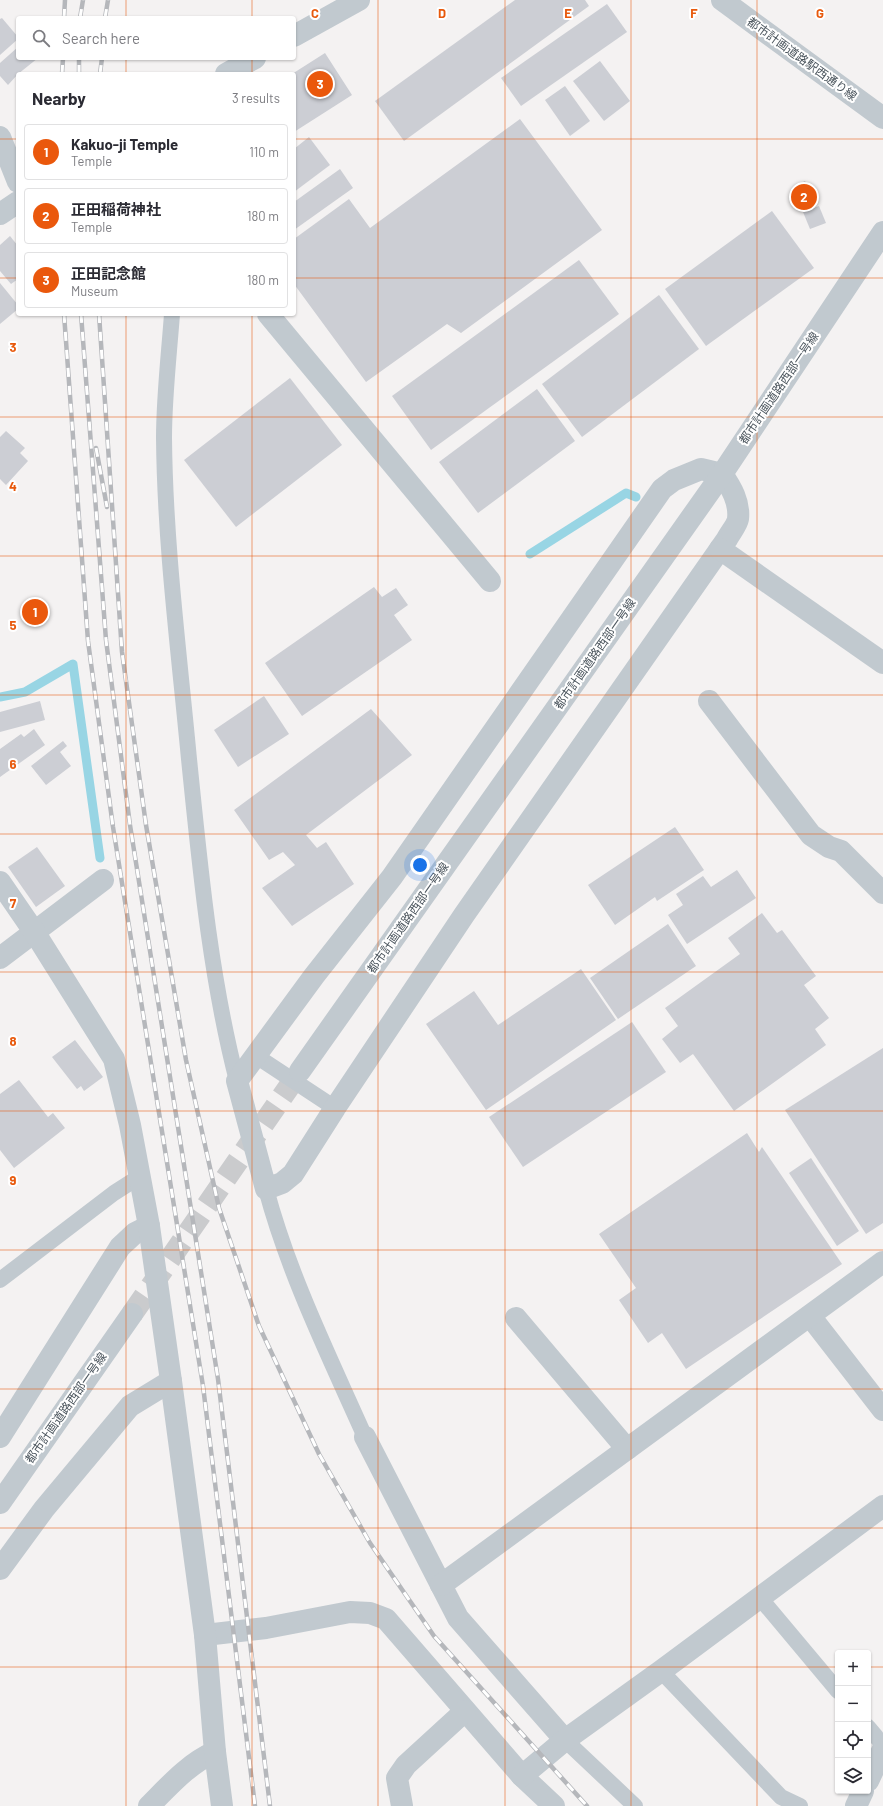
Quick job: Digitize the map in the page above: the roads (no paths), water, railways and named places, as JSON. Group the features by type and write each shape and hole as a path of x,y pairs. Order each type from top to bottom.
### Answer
{"street":[{"path":"296,35 359,0"},
{"name":"都市計画道路駅西通り線","path":"722,0 883,118"},
{"path":"230,72 251,60"},
{"path":"0,137 16,177"},
{"path":"0,214 16,203"},
{"name":"都市計画道路西部一号線","path":"300,1071 722,474 883,232"},
{"path":"270,316 490,582"},
{"path":"701,469 722,474 733,490 737,504 738,520 720,549 464,914 293,1174 282,1183 266,1189 237,1081 314,976 392,877 662,488 674,480 701,469"},
{"path":"720,549 883,663"},
{"path":"709,701 811,835 829,847 841,851 883,893"},
{"path":"0,958 103,880"},
{"path":"0,882 35,933 114,1060 130,1125 149,1226 171,1381 205,1635 215,1752 222,1806"},
{"path":"0,1437 120,1247 135,1233 149,1226"},
{"path":"441,1585 883,1262"},
{"name":"都市計画道路西部一号線","path":"0,1503 132,1314"},
{"path":"810,1316 883,1410"},
{"path":"516,1318 627,1448"},
{"path":"0,1569 44,1509 130,1406 171,1381"},
{"path":"365,1437 458,1618 564,1740"},
{"path":"522,1776 564,1740 661,1671 883,1506"},
{"path":"205,1635 266,1628 350,1612 370,1613 386,1619 522,1776 554,1806"},
{"path":"402,1806 397,1778 406,1765 465,1711"},
{"path":"871,1775 883,1749"},
{"path":"149,1806 190,1766 203,1757 215,1752"},
{"path":"856,1806 862,1794"}],"lane":[{"path":"172,316 164,436 169,553 195,819 211,948 227,1042 237,1081"},
{"path":"256,1056 335,1108"},
{"path":"0,1280 114,1193 139,1177"},
{"path":"266,1189 280,1236 307,1303 365,1437"},
{"path":"760,1598 835,1687"},
{"path":"661,1671 781,1797 800,1806"},
{"path":"871,1731 883,1745"},
{"path":"564,1740 635,1806"}],"waterway":[{"path":"530,554 626,493 636,497"},
{"path":"0,697 25,692 73,664 100,858"}],"tunnel":[{"path":"132,1314 300,1071"}],"railway":[{"path":"64,16 65,0"},
{"path":"80,16 83,0"},
{"path":"105,16 108,0"},
{"path":"62,72 63,60"},
{"path":"79,60 79,72"},
{"path":"100,72 102,60"},
{"path":"64,316 88,641 113,827 203,1386 255,1806"},
{"path":"81,316 106,640 130,825 218,1379 270,1806"},
{"path":"99,316 122,652 146,825 186,1060 219,1208 259,1326 319,1454 370,1543 434,1636 587,1806"},
{"path":"96,448 107,507"}],"place":[{"name":"正田記念館","path":"320,84"},
{"name":"正田稲荷神社","path":"804,197"},
{"name":"Kakuo-ji Temple","path":"35,612"}]}
